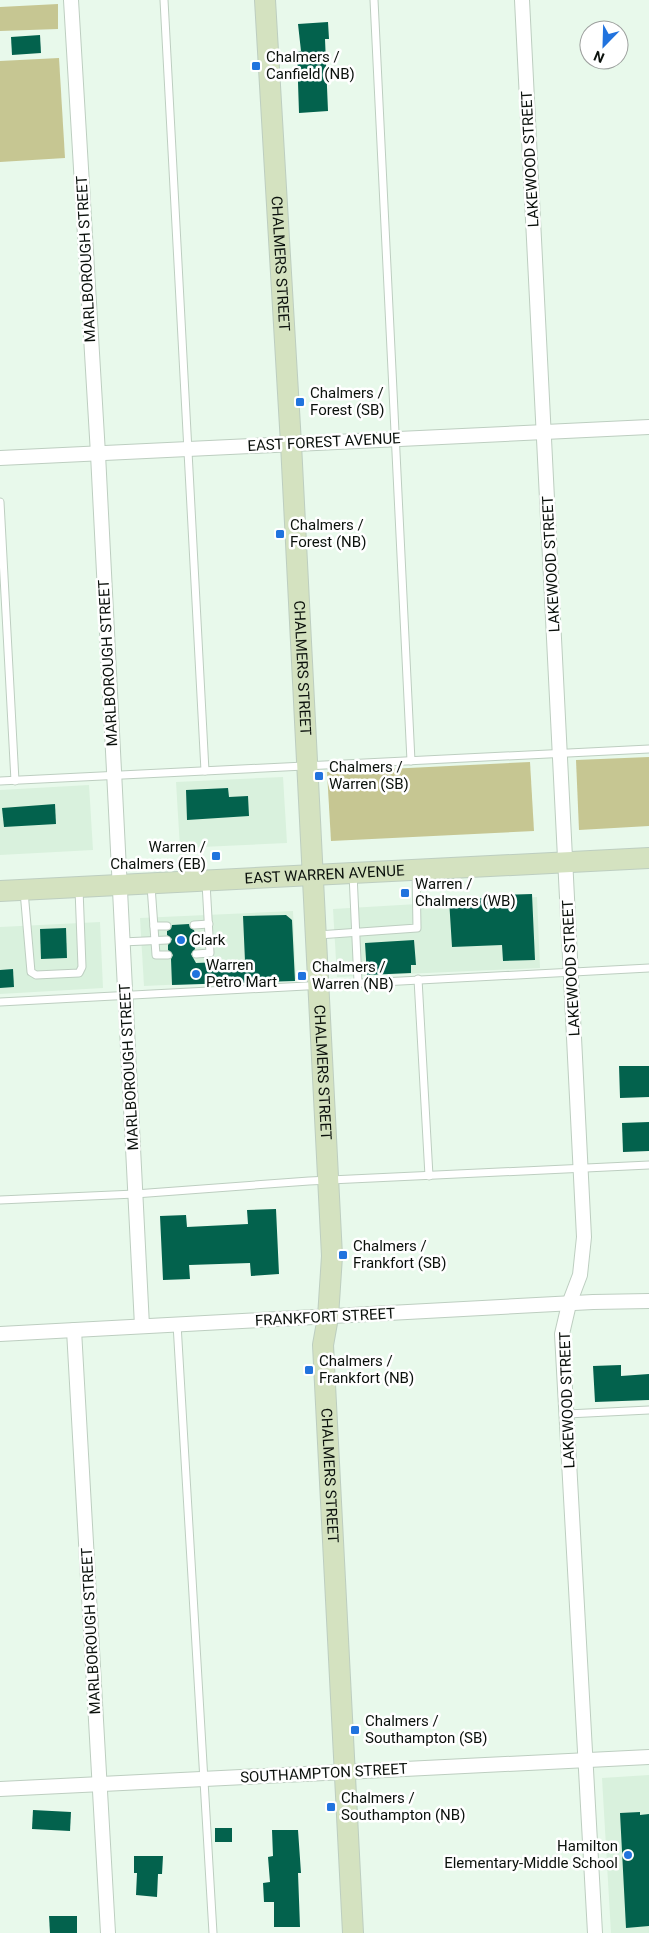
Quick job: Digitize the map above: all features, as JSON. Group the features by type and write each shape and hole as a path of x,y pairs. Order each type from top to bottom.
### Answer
{"street":[{"name":"MARLBOROUGH STREET","path":"71,0 98,454 142,1326"},
{"name":"CHALMERS STREET","path":"265,0 291,444 332,1256 328,1317 323,1345 344,1772 354,1933"},
{"name":"LAKEWOOD STREET","path":"522,0 584,1236 580,1275 569,1304 562,1334 595,1933"},
{"name":"EAST FOREST AVENUE","path":"0,458 649,427"},
{"name":"EAST WARREN AVENUE","path":"0,891 649,858"},
{"name":"FRANKFORT STREET","path":"0,1334 649,1301"},
{"name":"MARLBOROUGH STREET","path":"74,1330 108,1933"},
{"name":"SOUTHAMPTON STREET","path":"0,1789 649,1757"}],"lane":[{"path":"164,0 205,771"},
{"path":"374,0 411,761"},
{"path":"0,502 16,780"},
{"path":"0,781 649,749"},
{"path":"315,935 417,928 416,870"},
{"path":"353,873 358,982"},
{"path":"196,954 210,953 206,880"},
{"path":"150,883 156,955 168,955"},
{"path":"24,890 31,972 36,975 79,973 82,967 79,887"},
{"path":"194,925 209,924"},
{"path":"154,926 167,926"},
{"path":"195,939 210,938"},
{"path":"122,942 167,940"},
{"path":"0,1002 318,983 649,968"},
{"path":"418,979 429,1176"},
{"path":"0,1200 135,1194 328,1180 649,1165"},
{"path":"177,1324 213,1933"},
{"path":"567,1414 649,1410"}],"shaded area":[{"path":"283,777 287,843 180,848 176,782"},
{"path":"89,785 93,850 0,855 0,790"},
{"path":"537,897 540,968 337,977 333,909"},
{"path":"293,911 296,979 144,986 140,918"},
{"path":"100,922 103,988 0,994 0,927"},
{"name":"Hamilton Elementary-Middle School","path":"649,1775 649,1933 611,1933 602,1778"}],"green space":[{"path":"58,4 58,29 0,31 0,7"},
{"path":"59,58 65,158 0,162 0,61"},
{"path":"649,757 649,826 579,830 576,760"},
{"path":"530,762 534,831 331,841 327,772"}],"building":[{"path":"328,22 329,39 325,39 328,111 299,113 297,52 301,51 298,24"},
{"path":"40,35 41,53 12,55 11,37"},
{"path":"228,788 229,797 248,796 249,816 187,820 186,790"},
{"path":"55,804 56,824 4,827 2,808"},
{"path":"532,894 535,960 503,961 502,945 452,947 449,899 494,898 494,895"},
{"path":"286,915 292,920 295,981 172,985 171,959 173,955 168,950 168,945 172,939 167,935 167,931 171,929 172,925 189,924 190,928 194,930 195,934 190,939 195,944 195,949 191,954 196,963 245,961 243,916"},
{"path":"66,928 67,958 41,959 40,929"},
{"path":"414,940 416,965 411,965 411,973 367,975 365,943"},
{"path":"13,969 14,987 0,988 0,970"},
{"path":"619,1066 649,1066 649,1097 620,1098"},
{"path":"649,1122 649,1151 623,1152 622,1123"},
{"path":"276,1209 279,1274 251,1276 250,1263 189,1265 190,1279 163,1280 160,1216 186,1215 187,1227 248,1224 247,1210"},
{"path":"621,1365 621,1376 649,1374 649,1400 595,1402 593,1366"},
{"path":"33,1810 71,1812 70,1831 32,1829"},
{"path":"640,1812 640,1815 649,1814 649,1926 626,1928 620,1813"},
{"path":"215,1828 232,1828 232,1842 215,1842"},
{"path":"272,1830 298,1830 301,1873 298,1873 300,1927 274,1927 274,1902 264,1902 263,1883 270,1882 268,1857 273,1856"},
{"path":"134,1856 163,1856 162,1874 158,1874 157,1897 136,1895 137,1873 134,1873"},
{"path":"49,1916 77,1916 77,1933 50,1933"}],"place":[{"name":"Chalmers / Canfield (NB)","path":"256,66"},
{"name":"Chalmers / Forest (SB)","path":"300,402"},
{"name":"Chalmers / Forest (NB)","path":"280,534"},
{"name":"Chalmers / Warren (SB)","path":"319,776"},
{"name":"Warren / Chalmers (EB)","path":"216,856"},
{"name":"Warren / Chalmers (WB)","path":"405,893"},
{"name":"Clark","path":"181,940"},
{"name":"Warren Petro Mart","path":"196,974"},
{"name":"Chalmers / Warren (NB)","path":"302,976"},
{"name":"Chalmers / Frankfort (SB)","path":"343,1255"},
{"name":"Chalmers / Frankfort (NB)","path":"309,1370"},
{"name":"Chalmers / Southampton (SB)","path":"355,1730"},
{"name":"Chalmers / Southampton (NB)","path":"331,1807"},
{"name":"Hamilton Elementary-Middle School","path":"628,1855"}]}
